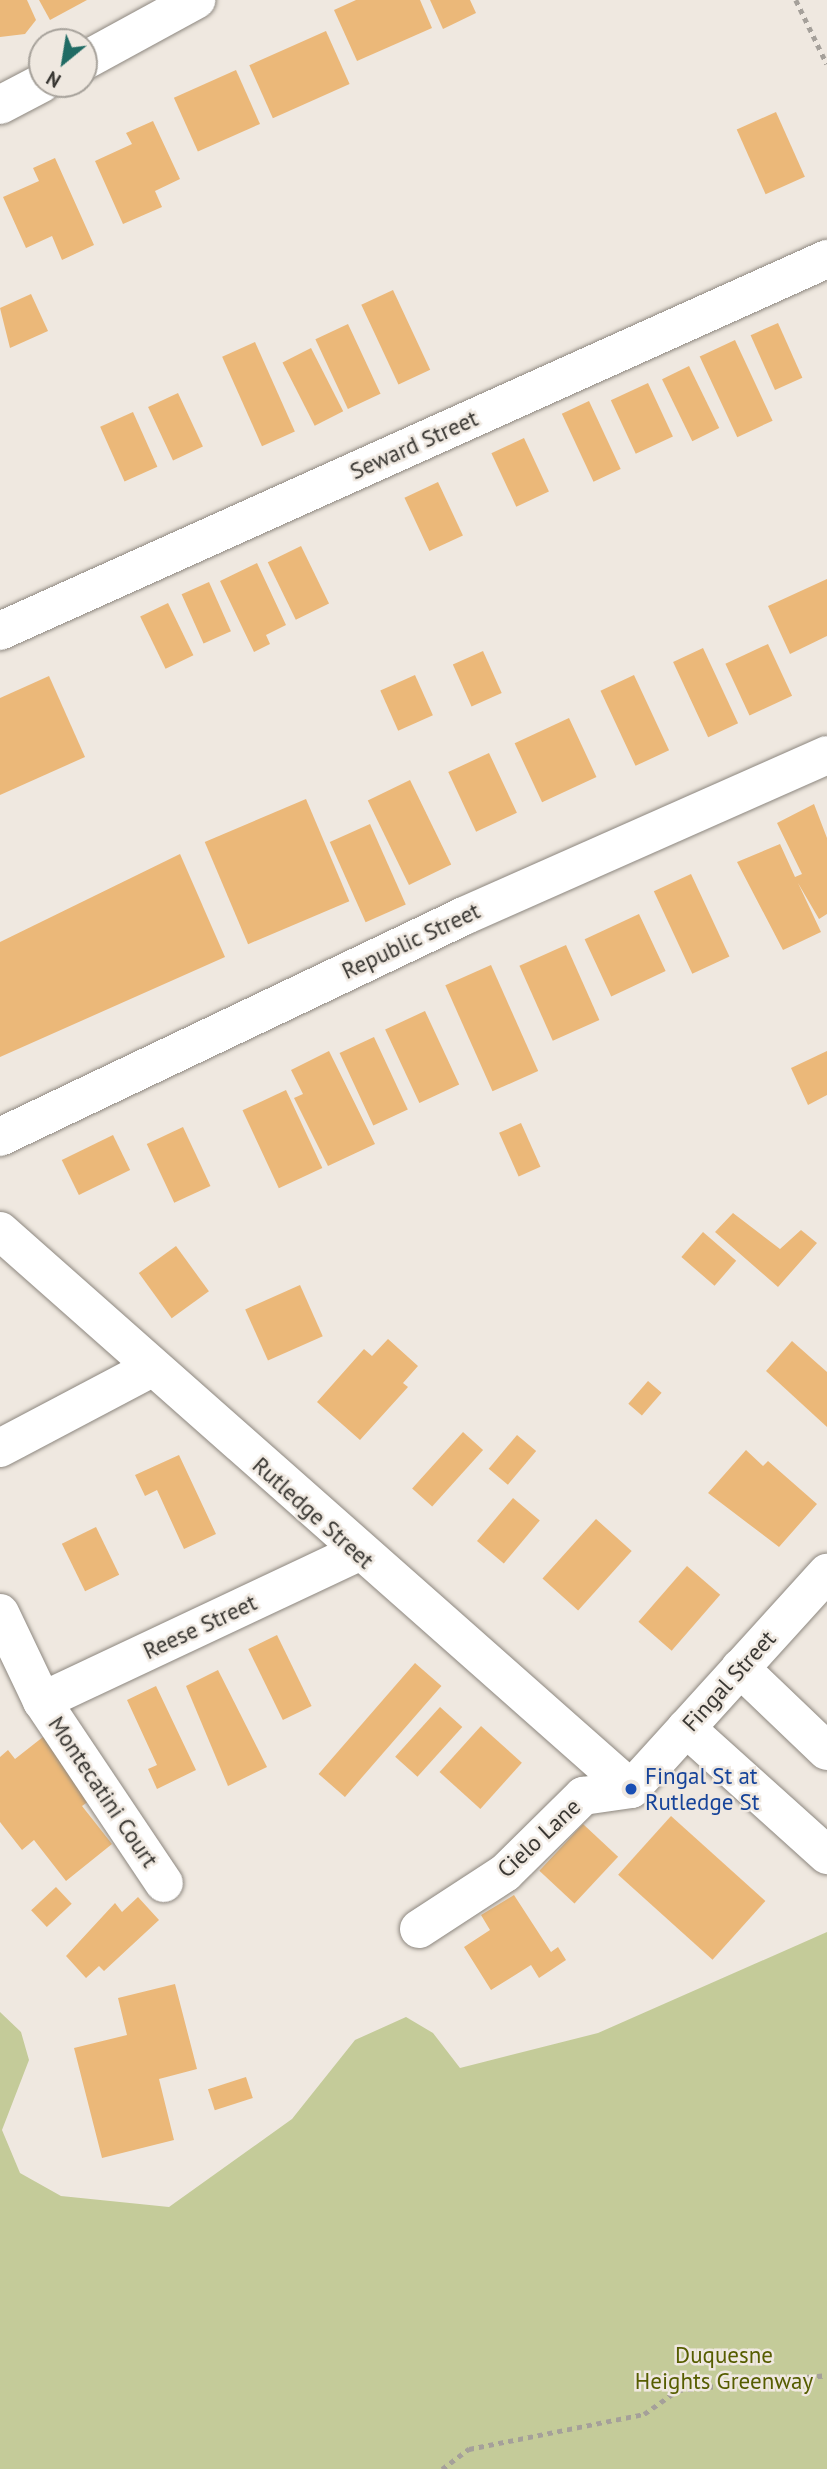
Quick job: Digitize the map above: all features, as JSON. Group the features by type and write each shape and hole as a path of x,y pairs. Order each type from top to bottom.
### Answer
{"street":[{"path":"98,53 196,0"},
{"path":"0,105 28,90"},
{"name":"Seward Street","path":"0,631 827,259"},
{"name":"Republic Street","path":"0,1137 464,916 827,755"},
{"name":"Rutledge Street","path":"0,1231 357,1553 631,1789"},
{"path":"0,1448 152,1368"},
{"name":"Reese Street","path":"43,1700 357,1553"},
{"name":"Fingal Street","path":"631,1789 827,1573"},
{"name":"Montecatini Court","path":"0,1613 43,1700 164,1882"},
{"path":"740,1668 827,1751"},
{"path":"686,1728 827,1855"},
{"name":"Cielo Lane","path":"419,1929 505,1873 583,1796 631,1789"}],"path":[{"path":"796,0 827,64"},
{"path":"442,2469 469,2449 644,2414 678,2390 827,2375"}],"green space":[{"name":"Duquesne Heights Greenway","path":"827,1932 827,2469 0,2469 0,2012 21,2032 29,2060 2,2130 20,2173 61,2196 169,2207 292,2119 355,2040 406,2017 433,2033 460,2068 598,2033"}],"building":[{"path":"0,0 27,0 36,20 25,34 0,37"},
{"path":"39,0 87,0 50,20"},
{"path":"356,0 420,0 432,28 357,61 334,10"},
{"path":"430,0 470,0 476,13 443,29"},
{"path":"326,31 350,84 273,118 249,65"},
{"path":"236,70 260,124 198,152 174,98"},
{"path":"776,112 805,177 766,194 737,129"},
{"path":"153,121 180,179 155,191 162,207 123,224 95,161 132,144 126,133"},
{"path":"55,158 94,245 62,260 52,236 26,248 3,197 39,181 33,168"},
{"path":"393,290 430,370 398,385 361,305"},
{"path":"31,294 48,331 10,348 0,308"},
{"path":"778,323 802,378 775,390 751,335"},
{"path":"348,324 381,394 348,409 315,339"},
{"path":"735,340 773,421 737,437 700,356"},
{"path":"255,342 295,432 262,446 222,357"},
{"path":"311,348 343,411 315,426 282,363"},
{"path":"689,366 719,428 692,441 662,379"},
{"path":"648,383 673,436 636,454 611,400"},
{"path":"178,393 203,446 173,460 148,407"},
{"path":"589,401 621,469 594,482 562,414"},
{"path":"133,412 157,467 125,481 100,427"},
{"path":"524,438 549,491 516,507 491,453"},
{"path":"438,482 463,535 429,551 404,498"},
{"path":"301,546 329,604 296,620 268,562"},
{"path":"257,563 286,625 266,635 270,644 254,652 220,581"},
{"path":"827,579 827,636 790,654 768,606"},
{"path":"209,582 231,631 204,644 182,594"},
{"path":"168,603 193,655 166,669 140,617"},
{"path":"768,644 792,696 749,716 725,664"},
{"path":"703,648 738,723 708,737 673,662"},
{"path":"483,651 502,693 472,706 453,664"},
{"path":"415,675 433,715 398,731 380,690"},
{"path":"634,675 669,750 636,766 600,691"},
{"path":"49,676 85,757 0,795 0,698"},
{"path":"569,718 596,777 542,802 515,743"},
{"path":"489,753 517,813 476,832 448,772"},
{"path":"410,780 451,864 409,885 368,801"},
{"path":"306,799 349,901 248,944 205,842"},
{"path":"814,804 827,838 827,914 819,919 798,883 821,932 783,950 737,862 780,844 795,877 802,874 777,823"},
{"path":"370,824 406,904 366,922 330,842"},
{"path":"180,854 225,957 0,1057 0,942"},
{"path":"691,874 729,956 692,974 654,891"},
{"path":"639,914 666,971 611,996 585,939"},
{"path":"566,945 599,1020 553,1041 519,966"},
{"path":"491,965 538,1071 493,1091 445,985"},
{"path":"425,1011 459,1084 419,1103 385,1030"},
{"path":"374,1037 408,1110 373,1126 340,1053"},
{"path":"329,1051 375,1144 328,1166 294,1098 303,1094 291,1070"},
{"path":"827,1051 827,1095 808,1105 791,1068"},
{"path":"286,1090 322,1168 279,1188 242,1110"},
{"path":"521,1123 541,1167 519,1177 499,1133"},
{"path":"183,1127 210,1186 174,1203 147,1144"},
{"path":"113,1135 130,1170 79,1195 62,1160"},
{"path":"733,1213 780,1249 801,1230 817,1243 778,1287 715,1232"},
{"path":"703,1232 736,1261 715,1286 681,1257"},
{"path":"176,1246 209,1291 172,1318 139,1273"},
{"path":"300,1285 323,1336 268,1361 245,1309"},
{"path":"388,1339 418,1366 403,1383 408,1387 360,1440 317,1402 364,1349 372,1356"},
{"path":"792,1341 827,1372 827,1427 766,1371"},
{"path":"648,1381 662,1393 642,1415 628,1404"},
{"path":"463,1432 483,1450 432,1507 412,1488"},
{"path":"517,1435 536,1451 508,1485 489,1469"},
{"path":"746,1450 763,1466 768,1461 817,1504 779,1547 708,1493"},
{"path":"179,1455 216,1534 184,1549 157,1490 145,1496 135,1475"},
{"path":"513,1498 540,1520 504,1563 477,1541"},
{"path":"596,1519 632,1551 578,1611 542,1578"},
{"path":"96,1527 119,1575 85,1591 62,1544"},
{"path":"687,1566 720,1595 672,1651 638,1622"},
{"path":"277,1635 312,1706 283,1720 248,1649"},
{"path":"415,1663 441,1686 345,1797 319,1774"},
{"path":"218,1670 267,1767 228,1786 186,1686"},
{"path":"156,1686 196,1770 157,1789 148,1769 157,1765 127,1700"},
{"path":"440,1707 462,1727 417,1777 395,1757"},
{"path":"481,1726 522,1763 480,1809 440,1772"},
{"path":"48,1733 97,1795 82,1806 112,1844 66,1881 34,1840 22,1850 0,1822 0,1757 8,1750 15,1759"},
{"path":"671,1816 765,1901 713,1960 618,1875"},
{"path":"583,1824 618,1857 574,1904 539,1871"},
{"path":"56,1887 72,1904 47,1927 31,1910"},
{"path":"514,1895 551,1952 558,1947 566,1960 539,1978 531,1965 491,1990 464,1947 490,1930 481,1915"},
{"path":"138,1897 159,1920 104,1971 99,1966 86,1978 66,1956 115,1903 122,1912"},
{"path":"175,1984 197,2069 159,2079 174,2140 102,2158 74,2048 127,2035 118,1998"},
{"path":"246,2077 253,2098 215,2110 208,2089"}],"place":[{"name":"Fingal St at Rutledge St","path":"631,1789"}]}
